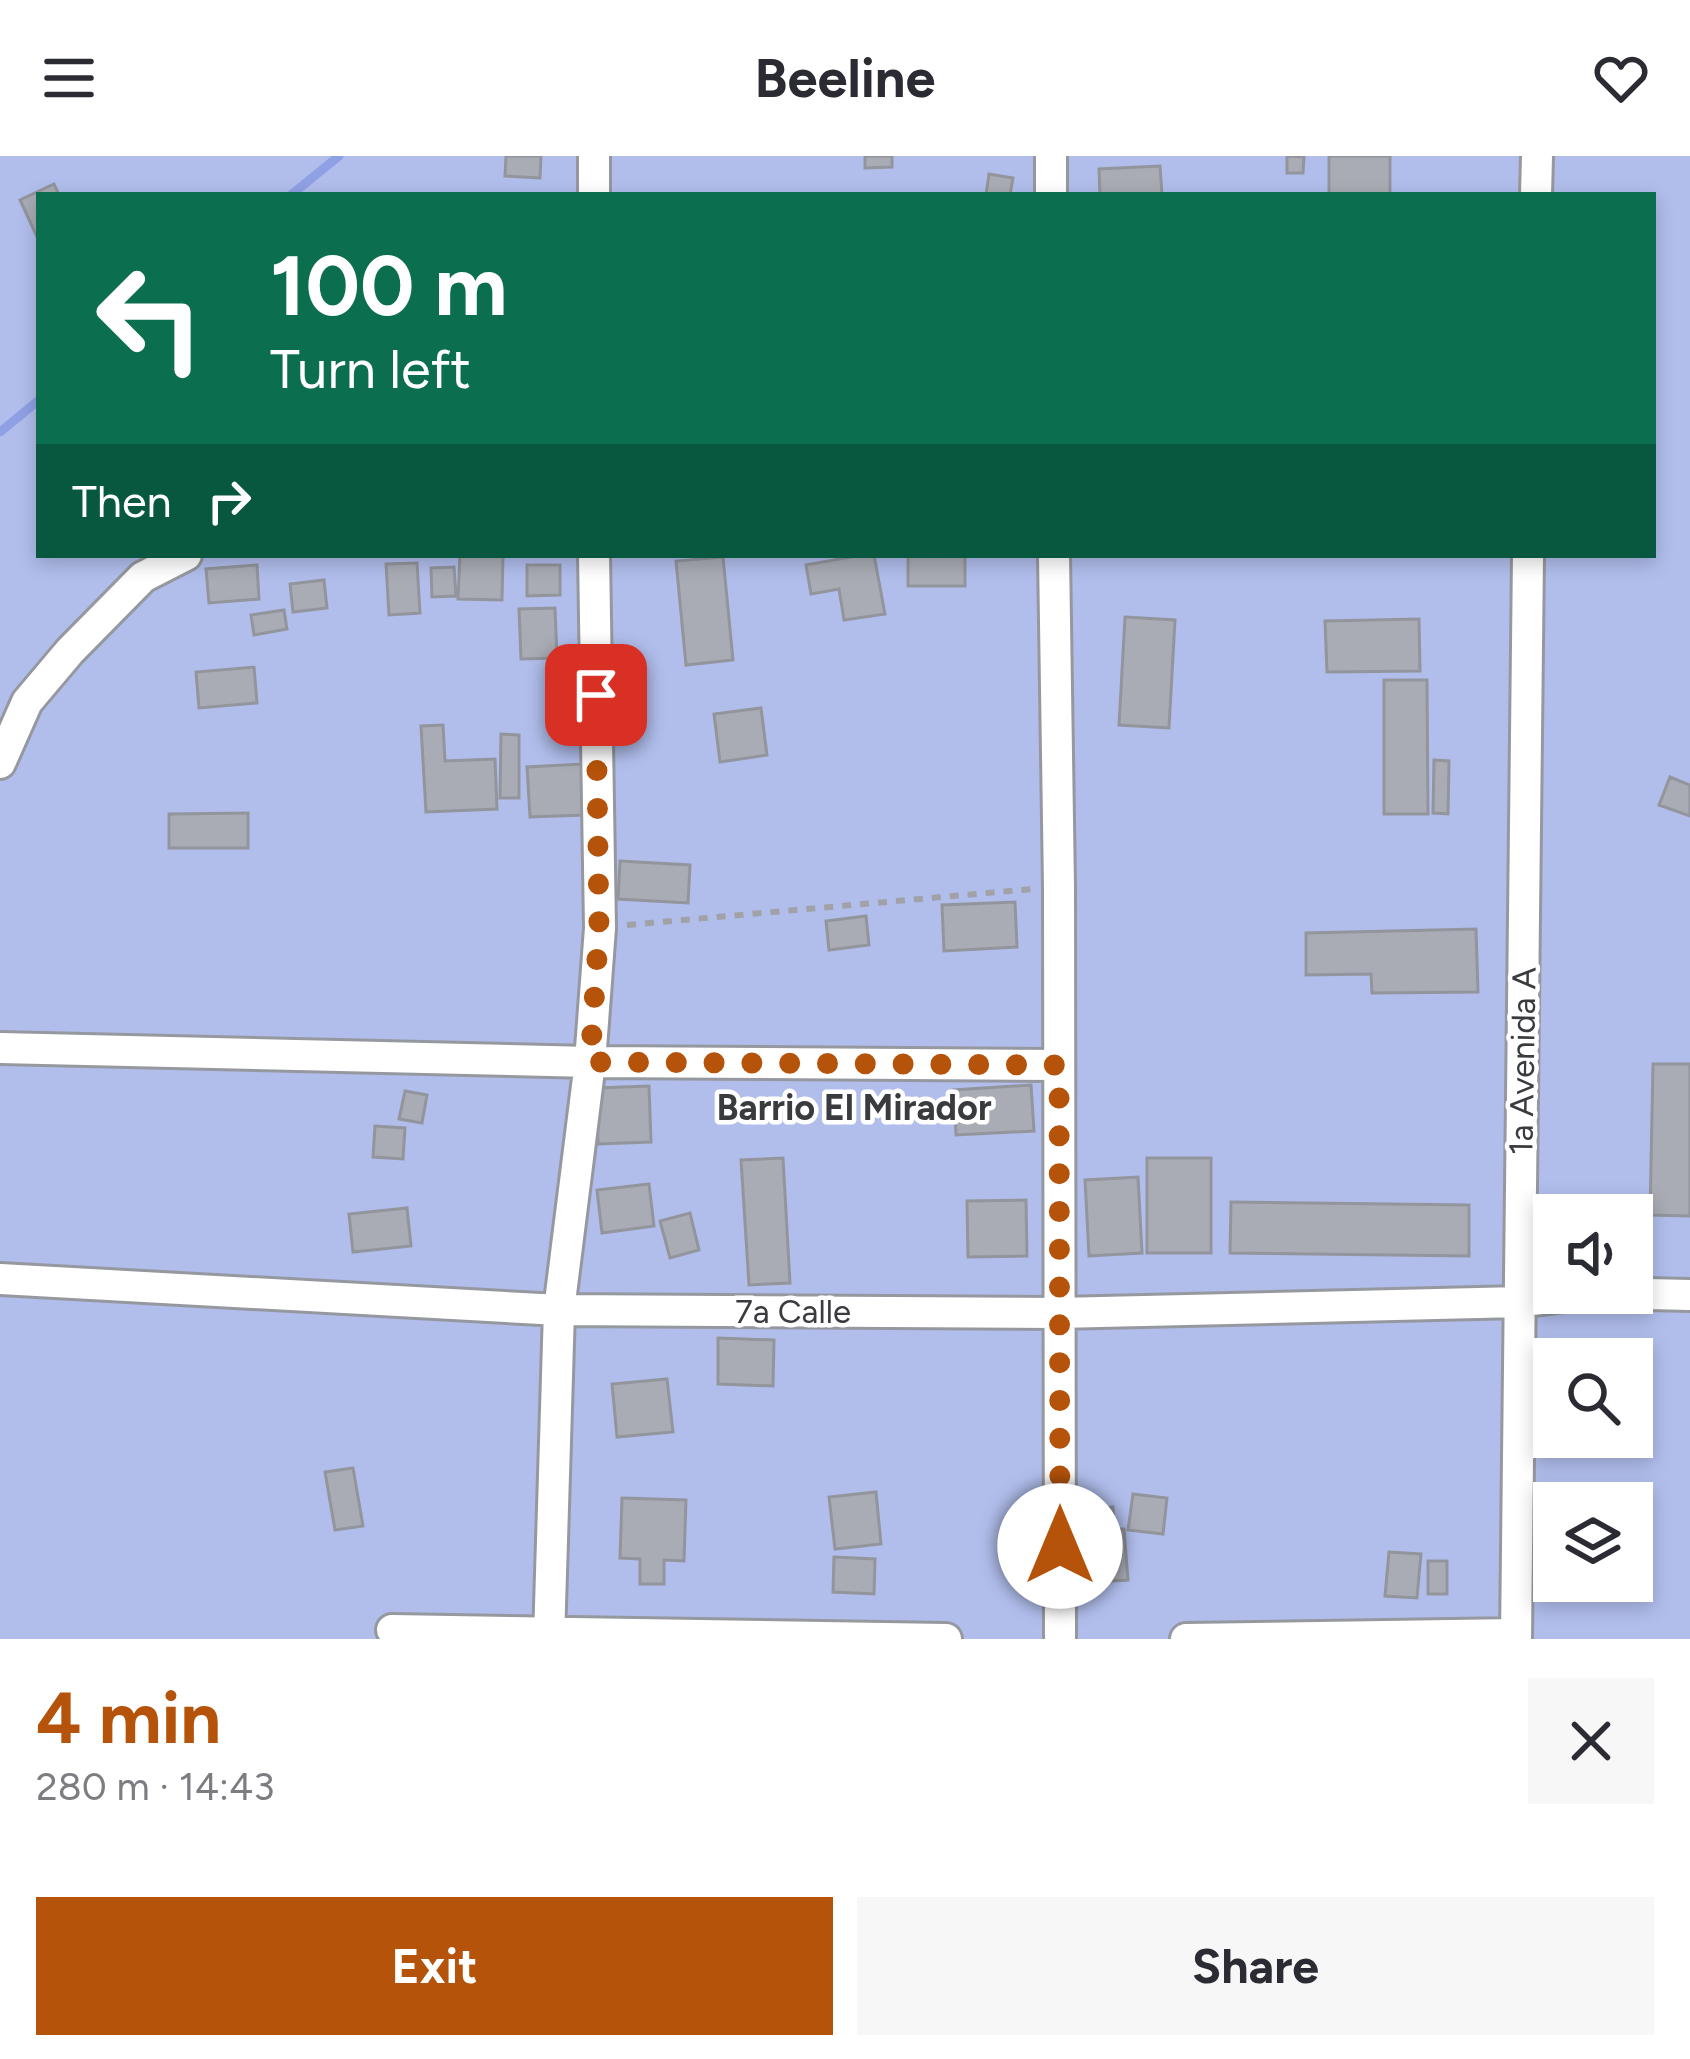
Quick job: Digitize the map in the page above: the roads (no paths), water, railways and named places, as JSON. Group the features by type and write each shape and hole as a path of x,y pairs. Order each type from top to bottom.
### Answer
{"street":[{"path":"594,156 594,192"},
{"path":"1051,156 1051,192"},
{"path":"1537,192 1538,156"},
{"path":"0,763 26,702 70,651 143,578 180,558"},
{"path":"549,1635 560,1310 590,1062 599,928 594,558"},
{"path":"1054,558 1060,886 1060,1639"},
{"name":"1a Avenida A","path":"1516,1636 1528,558"},
{"path":"0,1048 590,1062 1059,1065"},
{"name":"7a Calle","path":"0,1279 560,1310 1058,1313 1533,1299"},
{"path":"1653,1294 1690,1294"},
{"path":"392,1630 946,1639"},
{"path":"1186,1639 1516,1636"}],"waterway":[{"path":"295,192 339,156"},
{"path":"0,432 36,402"}],"district":[{"name":"Barrio El Mirador","path":"854,1107"}]}
